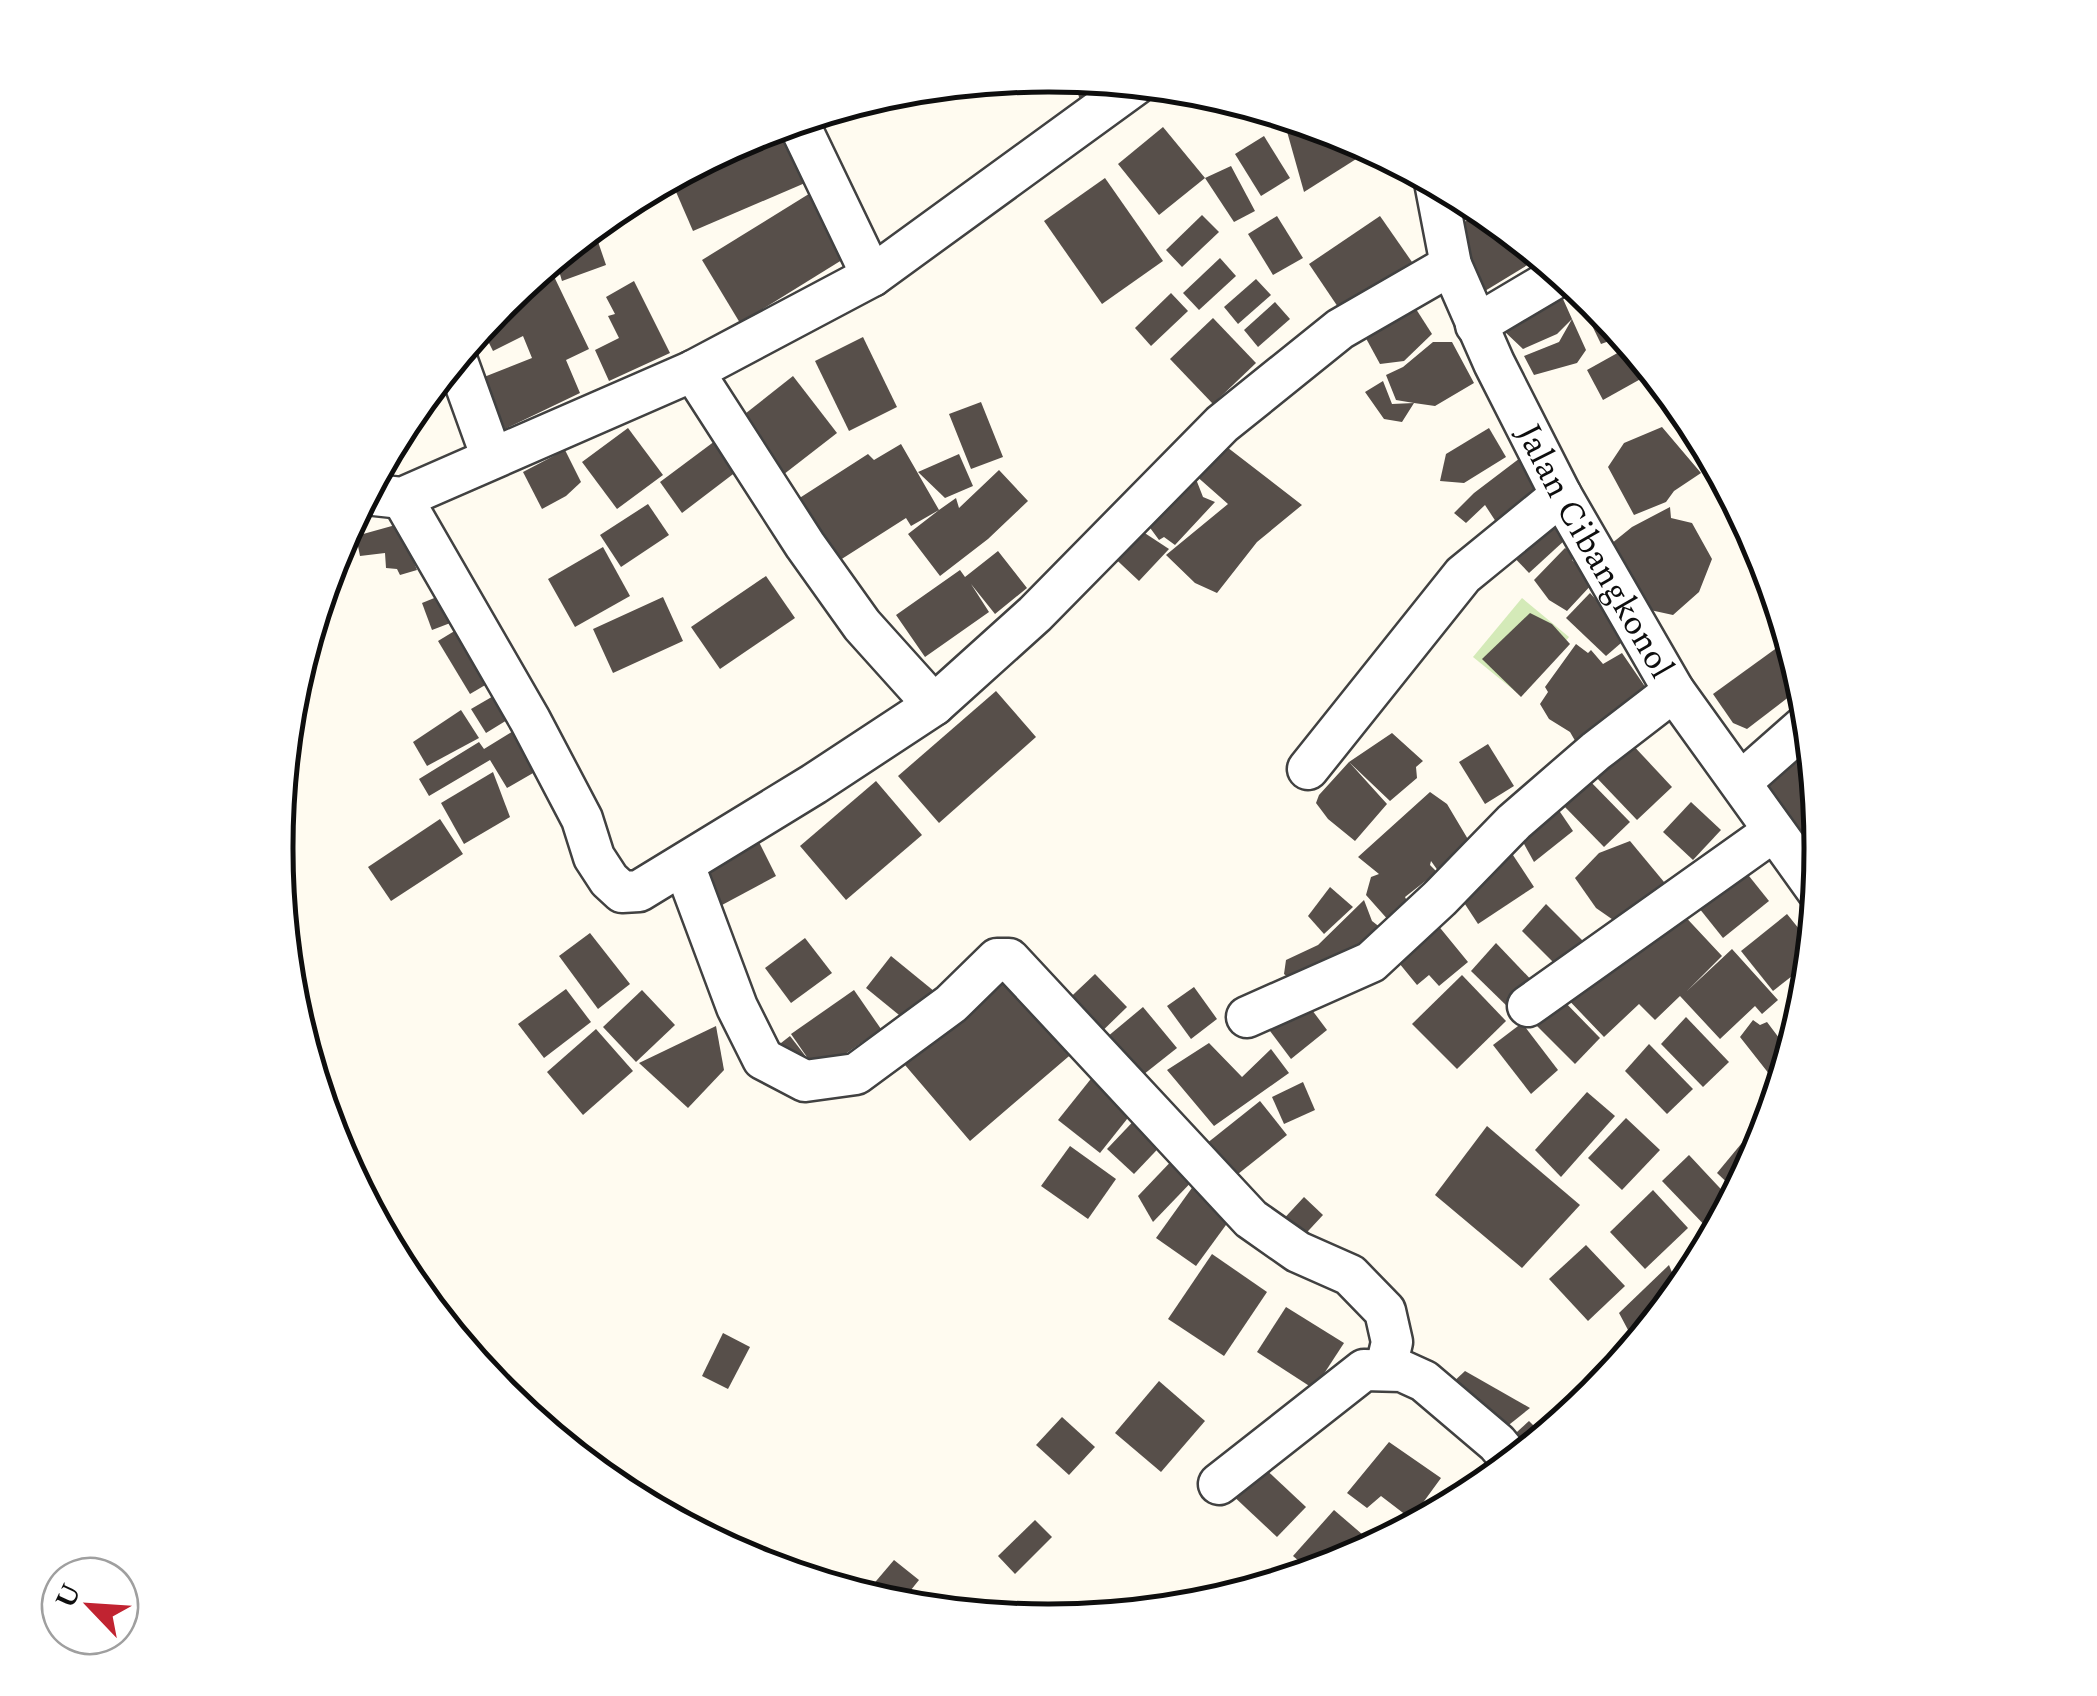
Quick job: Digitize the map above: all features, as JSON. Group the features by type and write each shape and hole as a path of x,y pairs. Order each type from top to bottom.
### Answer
{"street":[{"path":"1119,96 872,276 693,371 492,458 384,496 530,720 582,819 594,857 622,892 639,891 684,865 934,705 1036,614 1222,424 1340,329 1451,264"},
{"path":"804,134 872,276"},
{"name":"Jalan Cibangkonol","path":"1439,202 1451,264 1476,325 1561,495 1674,691 1803,871"},
{"path":"1476,325 1549,282"},
{"path":"693,371 805,546 862,625 934,705"},
{"path":"461,373 492,458"},
{"path":"1308,769 1464,575 1561,495"},
{"path":"1247,1017 1370,962 1514,822 1674,691"},
{"path":"1741,782 1795,734"},
{"path":"1528,1006 1774,831"},
{"path":"684,865 737,1007 762,1059 804,1082 856,1074 951,1004 998,959 1009,960 1252,1219 1298,1252 1350,1275 1385,1311 1392,1342 1386,1368"},
{"path":"1219,1484 1364,1370 1386,1368 1424,1381 1503,1450"}],"green space":[{"path":"1522,598 1569,637 1521,696 1473,657"}],"building":[{"path":"1078,93 1101,94 1082,107"},
{"path":"1163,127 1205,178 1159,215 1118,164"},
{"path":"1287,132 1357,158 1304,192"},
{"path":"801,135 819,177 693,231 676,191 714,170"},
{"path":"1264,136 1290,178 1261,196 1235,154"},
{"path":"1231,166 1255,211 1234,222 1205,178"},
{"path":"1105,178 1163,261 1102,304 1044,221"},
{"path":"812,192 850,255 740,323 702,260"},
{"path":"1202,215 1219,232 1182,267 1166,250"},
{"path":"1277,216 1303,258 1273,275 1248,234"},
{"path":"1380,216 1412,262 1340,310 1309,264"},
{"path":"1468,220 1528,265 1480,294 1451,229"},
{"path":"598,242 606,265 562,281 559,273"},
{"path":"1220,258 1236,276 1199,310 1183,293"},
{"path":"554,277 589,349 566,360 580,393 505,429 484,377 532,358 523,336 493,351 488,341"},
{"path":"1256,279 1271,295 1238,324 1224,307"},
{"path":"634,281 670,353 609,381 595,350 619,338 608,316 615,314 606,297"},
{"path":"1552,284 1560,292 1572,319 1557,334 1523,349 1504,331"},
{"path":"1171,293 1188,311 1151,346 1135,328"},
{"path":"1404,299 1416,309 1432,334 1404,361 1380,364 1362,331"},
{"path":"1275,302 1290,319 1258,347 1244,330"},
{"path":"1213,318 1256,363 1213,404 1170,359"},
{"path":"1572,319 1586,350 1577,363 1534,375 1524,356 1559,342"},
{"path":"1590,322 1609,341 1601,344"},
{"path":"863,337 897,407 849,431 815,361"},
{"path":"1433,342 1452,342 1474,383 1435,406 1396,400 1386,375 1403,367"},
{"path":"1619,352 1641,379 1603,400 1587,370"},
{"path":"793,376 837,433 779,478 736,421"},
{"path":"1383,381 1392,404 1414,403 1402,422 1384,419 1365,392"},
{"path":"981,402 1003,457 971,469 949,414"},
{"path":"1662,427 1701,473 1674,491 1666,502 1634,515 1608,467 1624,443"},
{"path":"628,428 663,475 617,509 582,462"},
{"path":"1489,428 1506,457 1464,483 1440,481 1446,454"},
{"path":"723,435 745,465 682,513 660,482"},
{"path":"901,444 939,510 911,526 906,518 837,562 798,499 868,454 874,460"},
{"path":"1223,444 1302,505 1257,542 1217,593 1195,583 1166,555 1228,504 1194,474"},
{"path":"565,450 581,482 542,509 523,472"},
{"path":"959,454 973,486 945,498 918,472"},
{"path":"1524,455 1540,488 1500,528 1485,505 1466,523 1454,513 1474,493"},
{"path":"999,470 1028,501 940,576 908,534 956,498 959,508"},
{"path":"1194,474 1203,497 1215,502 1175,545 1164,537 1159,540 1148,525"},
{"path":"648,504 669,535 621,567 600,535"},
{"path":"1670,507 1671,518 1692,523 1712,559 1699,592 1673,615 1641,608 1606,548 1632,527"},
{"path":"1542,515 1565,540 1529,573 1506,549"},
{"path":"399,524 417,570 400,575 397,569 386,568 385,553 360,556 358,544 362,534"},
{"path":"1134,526 1169,549 1139,581 1105,549"},
{"path":"603,547 630,596 575,627 548,579"},
{"path":"1565,548 1594,582 1567,611 1549,600 1534,580"},
{"path":"998,551 1027,588 995,614 971,584 989,612 925,657 896,615 960,570 965,577"},
{"path":"766,576 795,618 720,669 691,627"},
{"path":"454,590 466,617 432,630 422,603"},
{"path":"1590,593 1612,617 1621,643 1606,656 1566,618"},
{"path":"663,597 683,641 613,673 593,629"},
{"path":"1530,613 1552,624 1570,644 1521,697 1482,659"},
{"path":"471,621 504,674 470,694 438,641"},
{"path":"1576,644 1588,653 1591,650 1603,664 1622,653 1646,688 1577,744 1570,732 1549,719 1540,704 1548,692 1545,687"},
{"path":"1777,648 1788,697 1747,729 1733,723 1713,694"},
{"path":"502,691 517,714 486,733 471,709"},
{"path":"996,691 1036,737 939,823 898,776"},
{"path":"461,710 479,738 427,766 413,742"},
{"path":"523,725 547,765 507,788 490,760 429,796 419,779 479,742 484,749"},
{"path":"1392,733 1423,761 1416,767 1417,778 1390,801 1349,762"},
{"path":"1630,742 1672,787 1637,820 1595,776"},
{"path":"1488,744 1514,786 1485,804 1459,762"},
{"path":"1797,744 1804,837 1756,779"},
{"path":"1349,762 1387,804 1355,841 1328,819 1316,803"},
{"path":"493,772 510,817 464,844 441,803"},
{"path":"1587,778 1630,822 1604,847 1563,805"},
{"path":"876,781 922,835 846,900 800,846"},
{"path":"1430,792 1447,804 1472,846 1441,875 1431,861 1437,872 1405,897 1407,901 1390,922 1366,895 1371,877 1379,874 1358,857"},
{"path":"1691,802 1721,830 1693,860 1663,832"},
{"path":"1556,806 1573,831 1534,862 1519,835"},
{"path":"440,819 463,854 391,901 368,867"},
{"path":"754,832 776,876 722,905 699,861"},
{"path":"1630,841 1669,888 1619,924 1596,908 1575,878 1599,853"},
{"path":"1507,846 1534,887 1478,924 1457,892"},
{"path":"1737,861 1769,901 1723,938 1691,898"},
{"path":"1330,887 1353,907 1324,934 1308,916"},
{"path":"1364,900 1372,921 1390,935 1304,991 1284,974 1286,960 1318,945"},
{"path":"1546,904 1590,948 1564,973 1522,931"},
{"path":"1679,910 1722,956 1687,991 1732,949 1778,1000 1762,1014 1755,1006 1720,1039 1680,996 1655,1020 1639,1004 1604,1037 1561,992"},
{"path":"1787,914 1799,929 1793,976 1773,991 1741,951"},
{"path":"1432,918 1468,962 1439,986 1429,975 1417,985 1390,952"},
{"path":"590,933 630,984 598,1009 559,956"},
{"path":"805,938 832,973 791,1003 765,968"},
{"path":"1496,943 1539,988 1514,1013 1471,971"},
{"path":"891,956 940,996 915,1028 866,988"},
{"path":"1000,962 1075,1051 970,1141 905,1065 961,1016"},
{"path":"1095,974 1127,1007 1090,1043 1058,1009"},
{"path":"1462,975 1506,1021 1457,1069 1412,1024"},
{"path":"1194,987 1217,1019 1191,1039 1167,1006"},
{"path":"566,989 591,1022 544,1058 518,1024"},
{"path":"642,990 675,1025 636,1062 603,1027"},
{"path":"854,990 881,1029 818,1073 791,1034"},
{"path":"1557,994 1600,1038 1575,1064 1532,1021"},
{"path":"1306,1002 1327,1030 1291,1059 1270,1031"},
{"path":"1143,1007 1177,1048 1134,1082 1101,1042"},
{"path":"1686,1017 1729,1062 1703,1087 1661,1044"},
{"path":"1753,1020 1760,1025 1767,1022 1779,1038 1769,1074 1740,1037"},
{"path":"1522,1023 1558,1070 1531,1094 1493,1045"},
{"path":"716,1026 724,1070 688,1108 639,1063"},
{"path":"596,1029 633,1071 583,1115 547,1072"},
{"path":"790,1036 807,1058 790,1071 772,1050"},
{"path":"1209,1043 1242,1077 1271,1049 1289,1073 1214,1126 1167,1070"},
{"path":"1649,1044 1693,1089 1667,1114 1625,1071"},
{"path":"1098,1070 1139,1104 1100,1153 1058,1120"},
{"path":"1303,1082 1315,1110 1284,1124 1272,1097"},
{"path":"1587,1092 1615,1116 1561,1177 1535,1150"},
{"path":"1260,1101 1287,1135 1233,1178 1206,1144"},
{"path":"1144,1110 1171,1135 1134,1174 1107,1149"},
{"path":"1626,1118 1660,1150 1622,1190 1588,1158"},
{"path":"1487,1126 1580,1205 1522,1268 1435,1195"},
{"path":"1745,1139 1726,1182 1717,1173"},
{"path":"1070,1146 1116,1179 1088,1219 1041,1186"},
{"path":"1180,1152 1201,1172 1153,1222 1138,1196"},
{"path":"1689,1155 1722,1190 1704,1224 1662,1181"},
{"path":"1194,1185 1234,1214 1196,1266 1156,1238"},
{"path":"1653,1190 1688,1228 1645,1269 1610,1232"},
{"path":"1304,1197 1323,1215 1297,1243 1278,1225"},
{"path":"1586,1245 1625,1286 1588,1321 1549,1279"},
{"path":"1212,1254 1267,1292 1224,1356 1168,1319"},
{"path":"1669,1265 1673,1274 1629,1332 1619,1313"},
{"path":"1286,1307 1344,1343 1314,1389 1257,1352"},
{"path":"723,1333 750,1347 728,1389 702,1376"},
{"path":"1465,1371 1530,1408 1500,1432 1450,1385"},
{"path":"1159,1381 1205,1421 1161,1472 1115,1433"},
{"path":"1062,1417 1095,1447 1069,1475 1036,1445"},
{"path":"1529,1421 1534,1426 1510,1446 1506,1442"},
{"path":"1389,1442 1441,1478 1422,1504 1404,1514 1381,1496 1367,1508 1347,1493"},
{"path":"1258,1462 1306,1507 1277,1537 1229,1492"},
{"path":"1334,1510 1363,1535 1298,1560 1293,1556"},
{"path":"1035,1520 1052,1537 1015,1574 998,1556"},
{"path":"894,1560 919,1580 910,1591 874,1583"}]}
